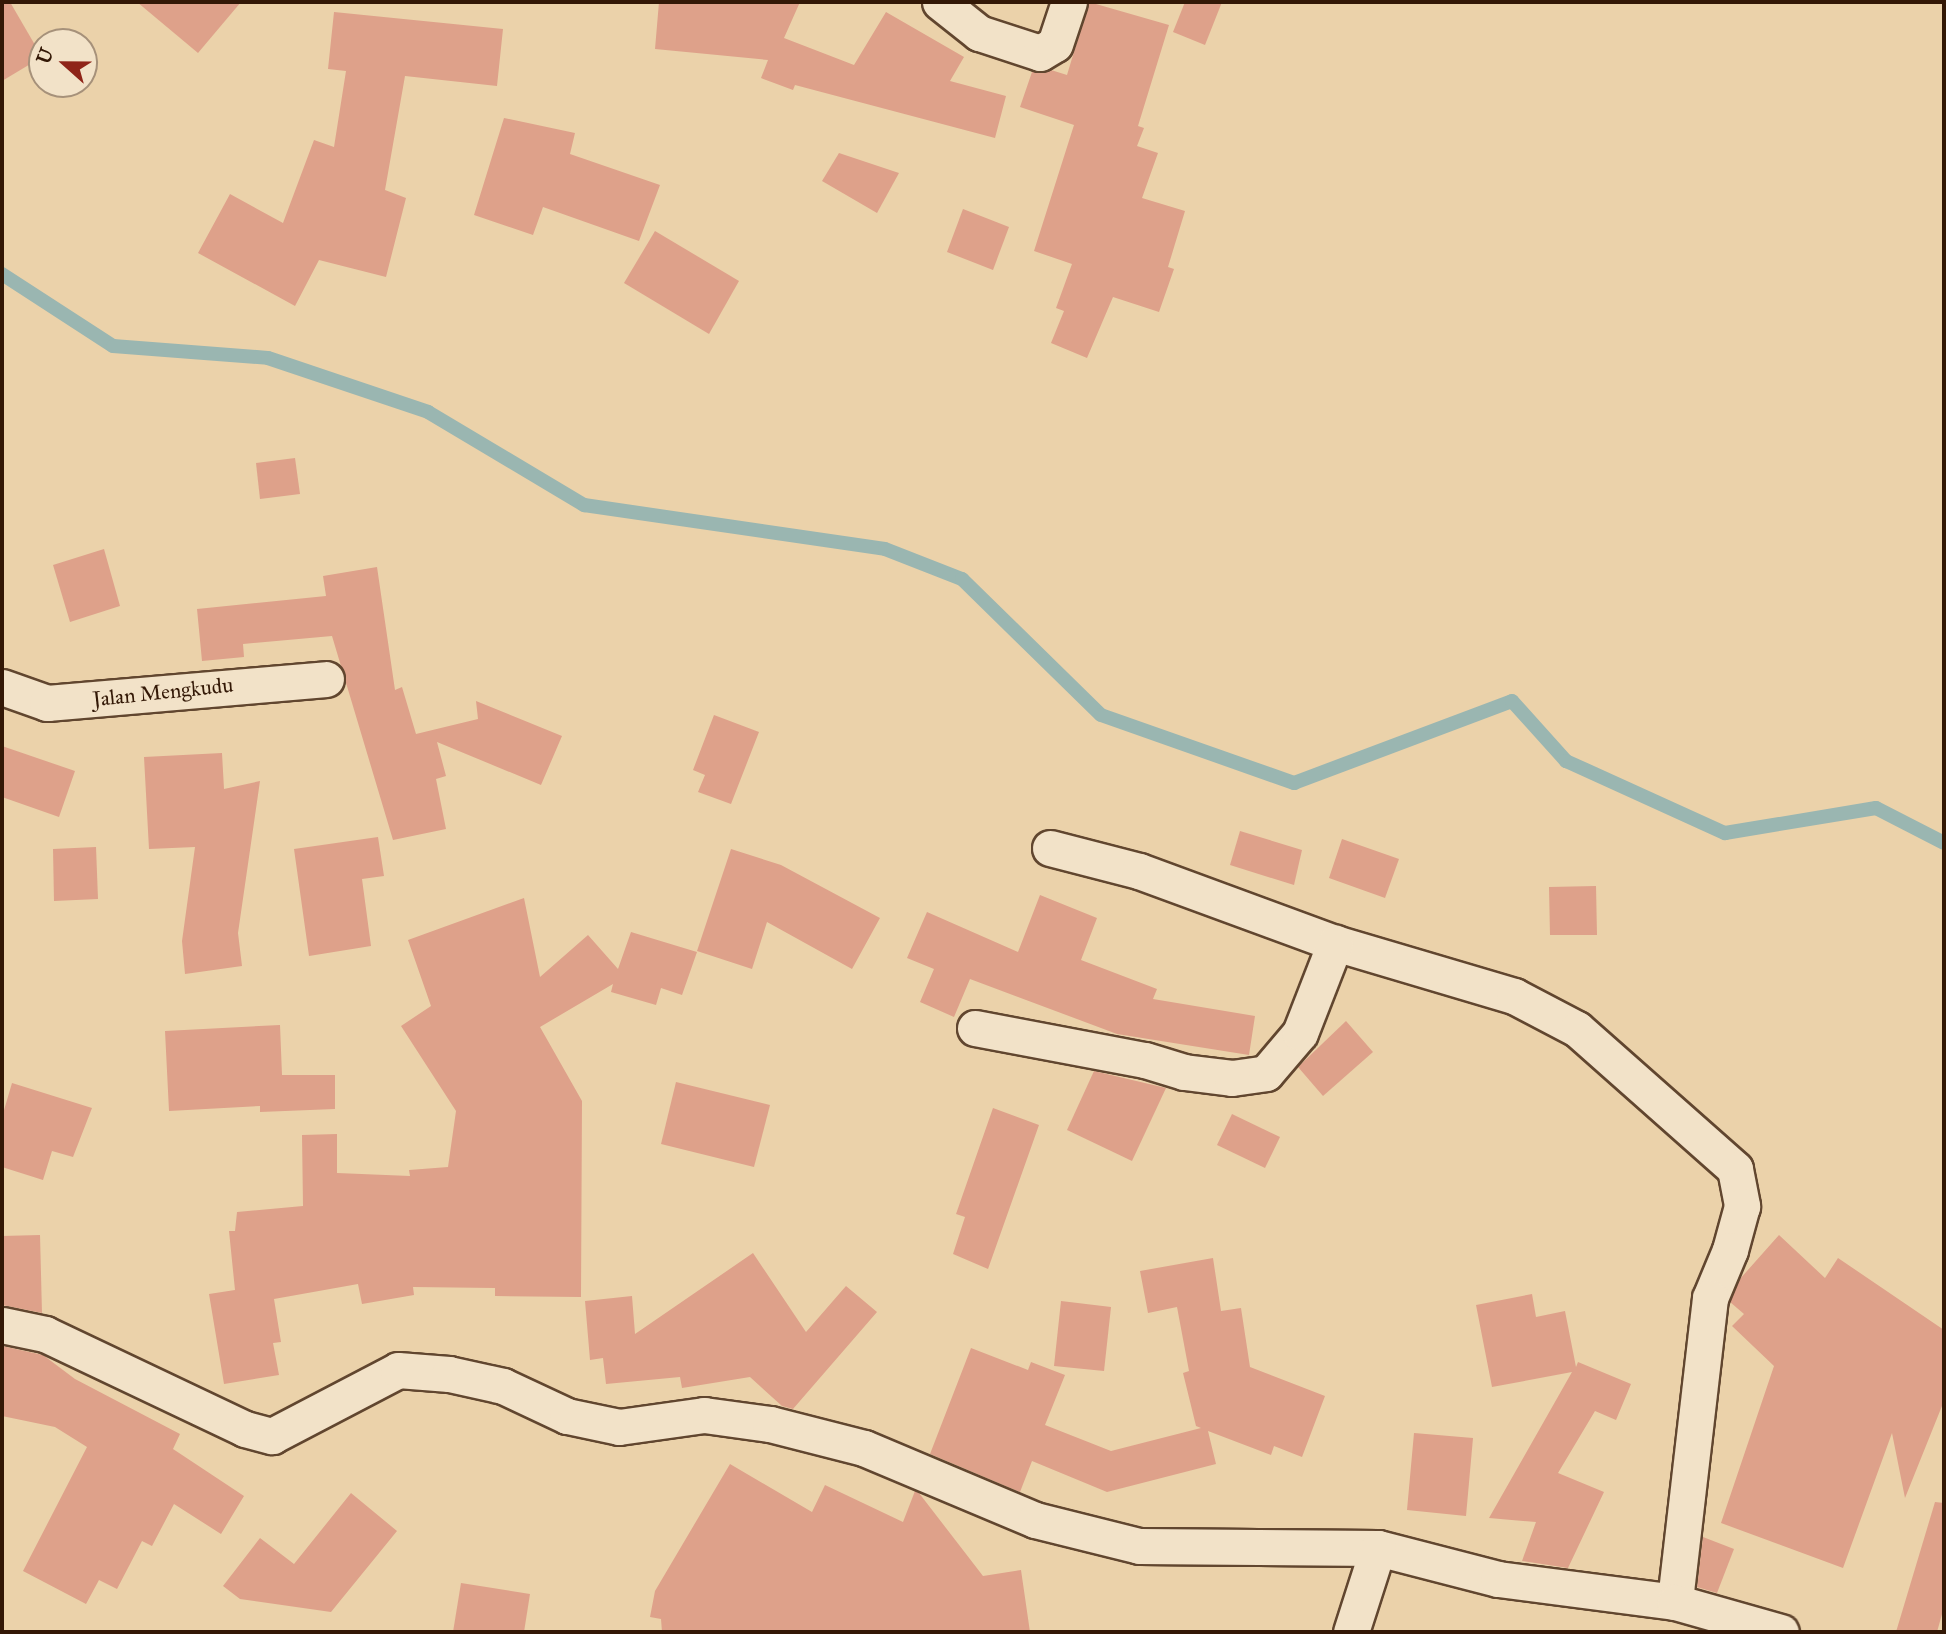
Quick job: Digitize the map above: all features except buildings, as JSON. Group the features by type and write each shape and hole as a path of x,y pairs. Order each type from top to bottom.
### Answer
{"street":[{"path":"940,2 979,33 1040,53 1055,44 1069,2"},
{"name":"Jalan Mengkudu","path":"2,687 47,703 326,679"},
{"path":"1050,848 1139,871 1335,943 1514,996 1577,1029 1735,1169 1742,1206 1730,1250 1710,1298 1675,1602"},
{"path":"975,1028 1145,1060 1184,1072 1232,1078 1266,1073 1300,1033 1335,943"},
{"path":"2,1325 45,1334 244,1429 272,1436 398,1370 449,1374 503,1386 566,1416 619,1427 704,1415 770,1424 864,1448 1035,1520 1139,1546 1378,1548 1498,1579 1675,1602 1781,1632"},
{"path":"1351,1632 1378,1548"}],"waterway":[{"path":"2,274 113,346 268,358 428,412 584,505 885,549 962,579 1101,715 1294,783 1512,701 1566,761 1725,833 1876,808 1944,843"}]}
